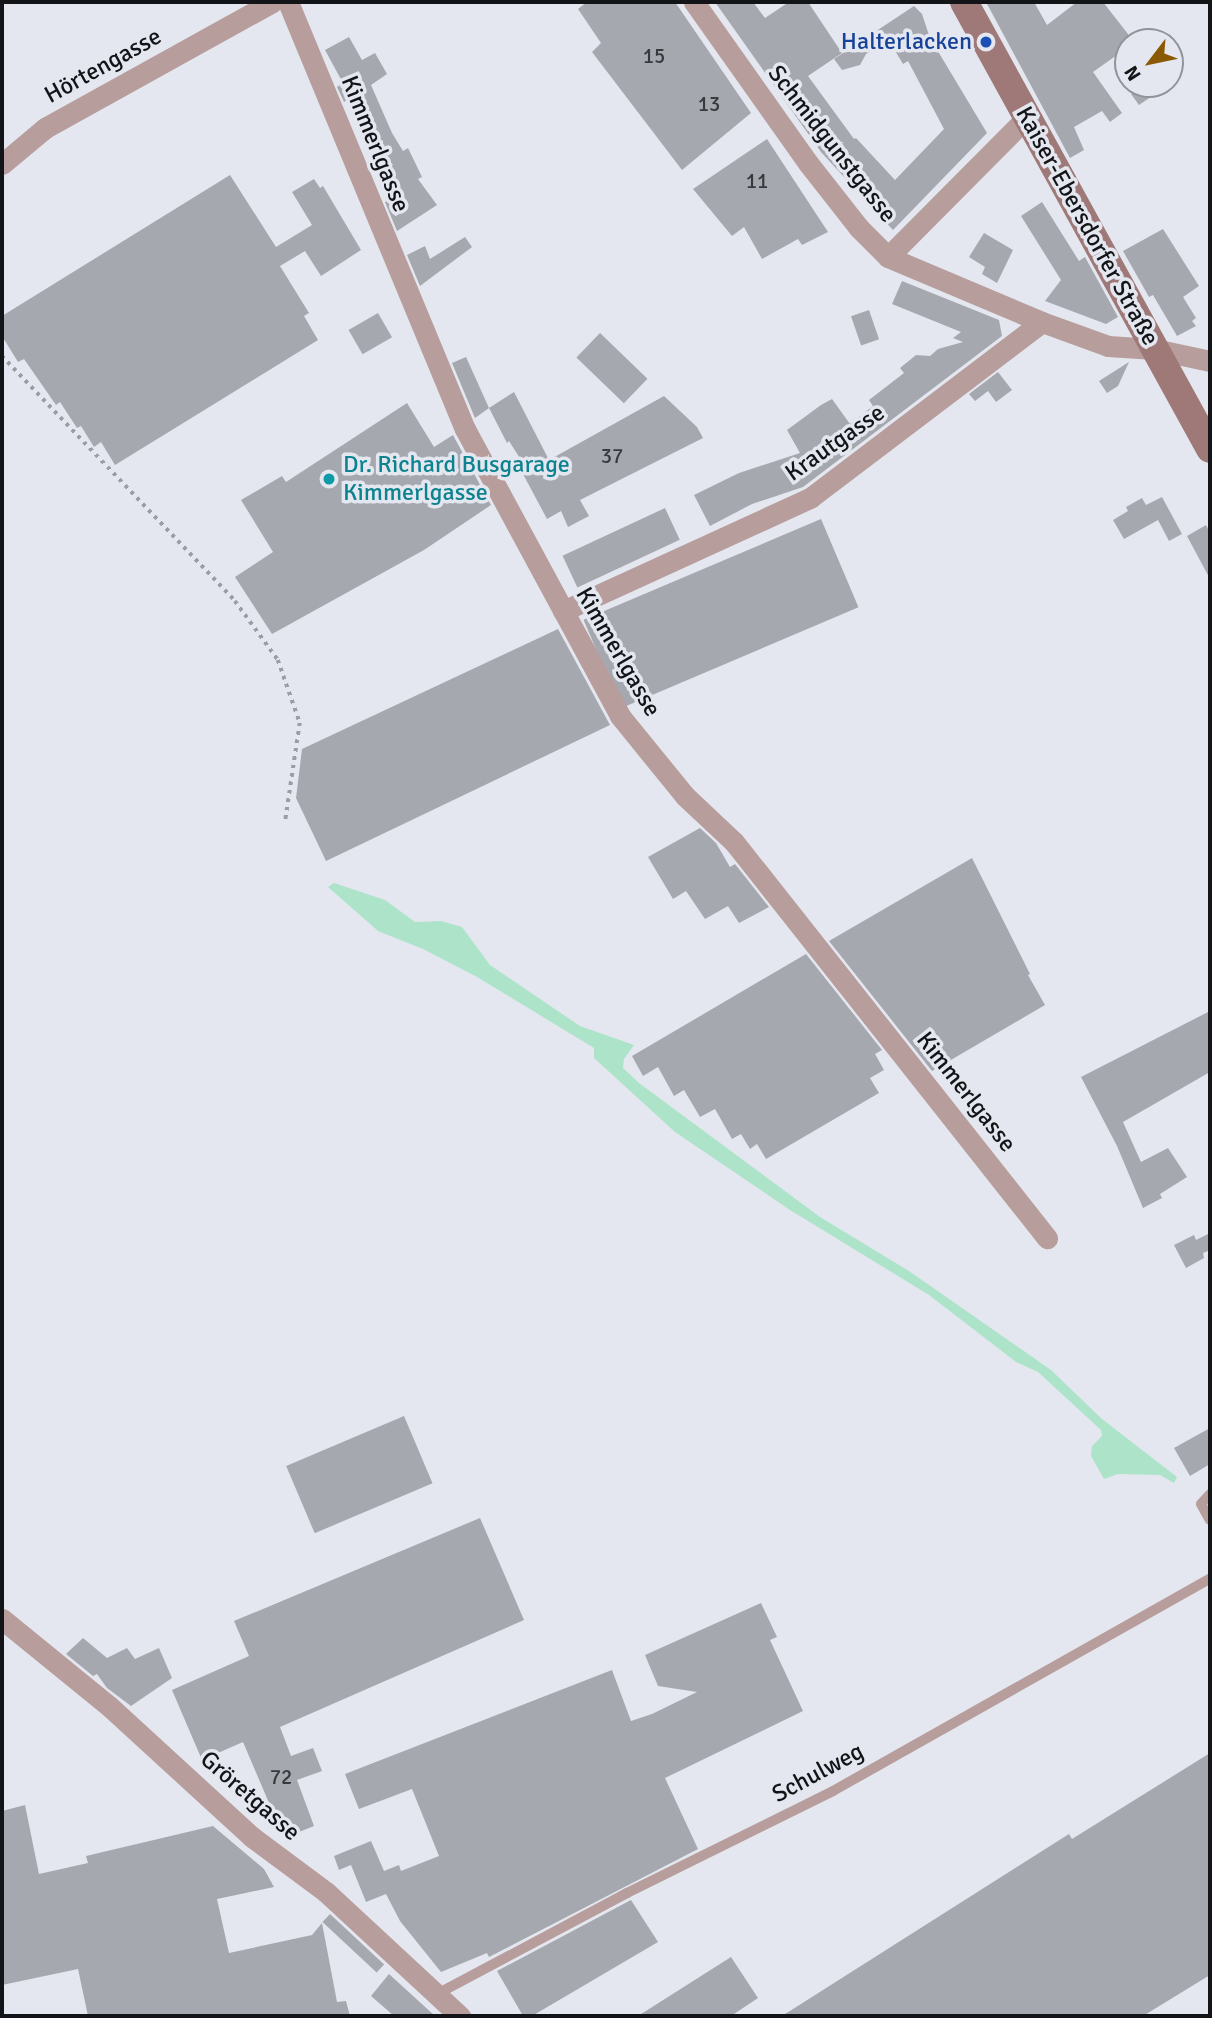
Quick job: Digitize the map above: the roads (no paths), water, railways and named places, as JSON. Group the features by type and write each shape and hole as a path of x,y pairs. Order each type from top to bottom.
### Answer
{"main road":[{"name":"Kaiser-Ebersdorfer Straße","path":"964,2 1210,449"}],"street":[{"name":"Hörtengasse","path":"2,164 45,128 272,2"},
{"name":"Kimmerlgasse","path":"288,2 465,429 620,716 685,796 734,842 1047,1238"},
{"name":"Schmidgunstgasse","path":"694,2 808,163 859,228 888,257 1042,322 1108,346 1154,349 1210,361"},
{"path":"888,257 1028,116"},
{"name":"Krautgasse","path":"563,611 810,498 1042,322"},
{"name":"Gröretgasse","path":"2,1619 109,1706 252,1837 326,1892 439,1993 460,2016"}],"lane":[{"path":"1210,1494 1201,1504 1210,1520"},
{"name":"Schulweg","path":"439,1993 627,1893 833,1791 1210,1579"}],"place":[{"name":"Halterlacken","path":"986,42"},
{"name":"Dr. Richard Busgarage Kimmerlgasse","path":"329,479"}]}
